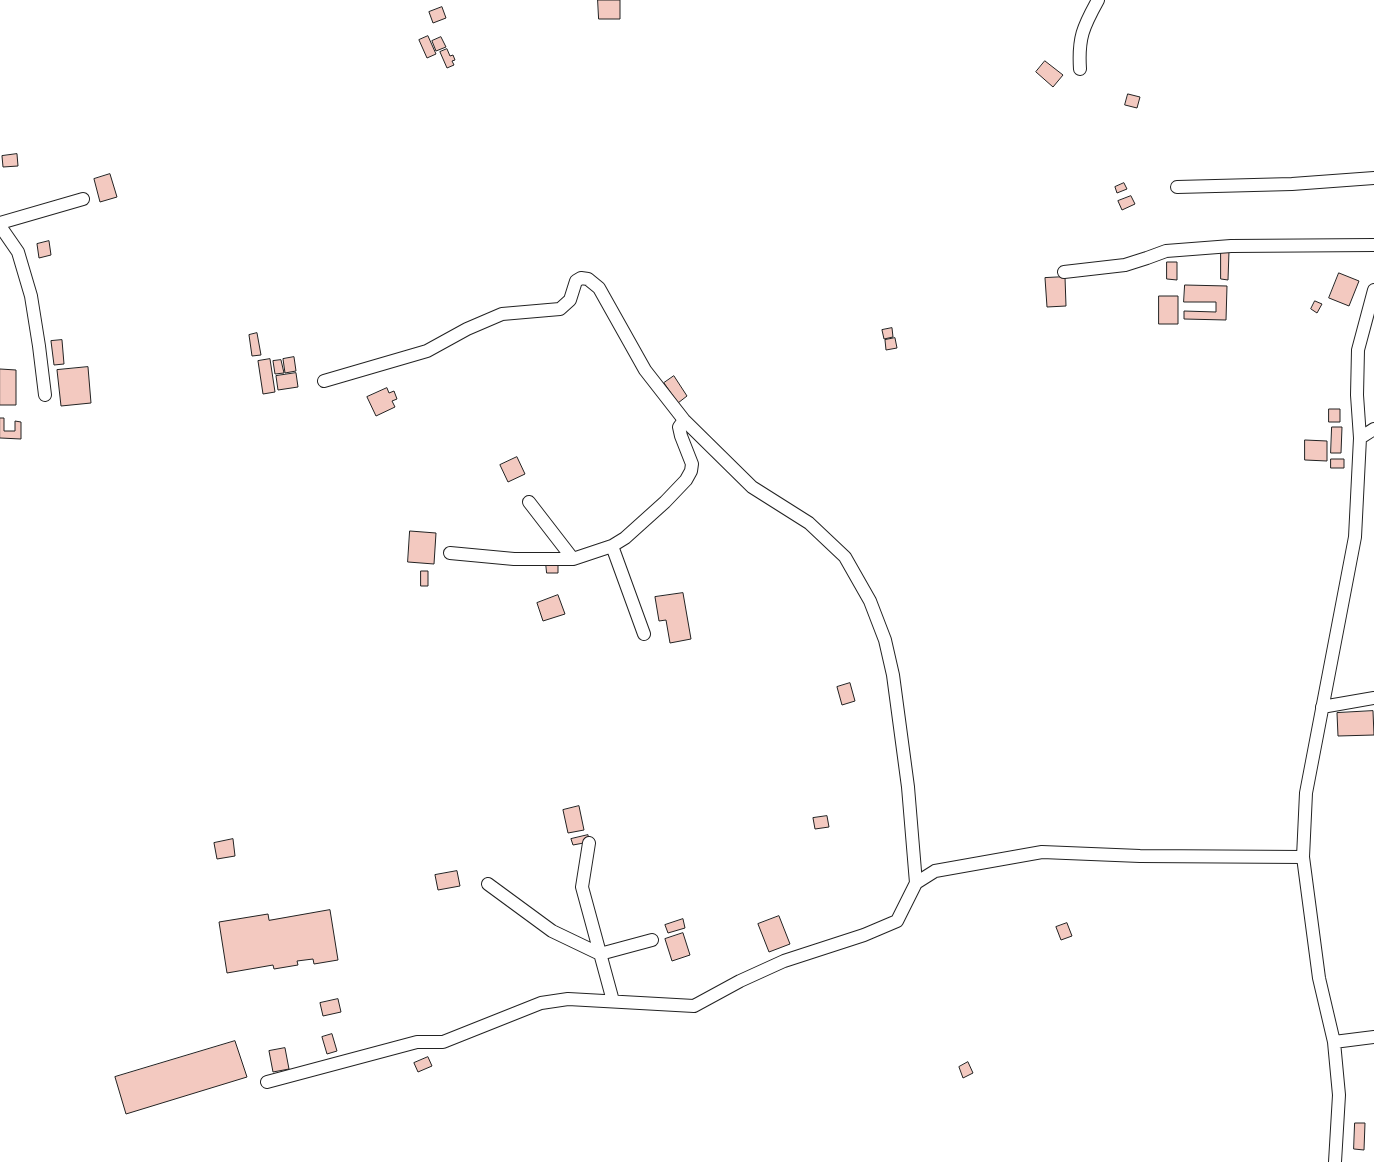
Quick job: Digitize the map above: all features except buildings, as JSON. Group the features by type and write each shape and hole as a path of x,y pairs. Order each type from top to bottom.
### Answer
{"street":[{"path":"1080,69 1079,49 1083,27 1098,0"},
{"path":"1177,187 1292,184 1374,178"},
{"path":"44,395 31,296 18,252 0,225 83,199"},
{"path":"1064,272 1125,265 1166,250 1231,246 1374,244"},
{"path":"324,381 427,351 468,329 502,314 560,309 570,300 576,281 581,278 588,278 599,288 645,370 684,420 752,487 809,523 845,557 870,601 884,640 893,675 908,787 916,883"},
{"path":"1335,1162 1339,1095 1334,1042 1319,978 1303,856 1306,793 1354,537 1360,438 1357,395 1358,350 1374,290"},
{"path":"450,553 514,559 573,559 612,546 625,538 666,502 686,480 691,471 692,464 679,427 684,420"},
{"path":"1360,438 1374,429"},
{"path":"530,502 573,559"},
{"path":"612,546 644,634"},
{"path":"1322,707 1374,698"},
{"path":"589,843 582,887 613,1001"},
{"path":"267,1082 386,1052 417,1042 443,1042 541,1004 568,999 694,1006 740,981 784,961 864,935 897,921 916,883 935,871 1042,852 1149,856 1303,856"},
{"path":"488,884 552,931 600,954 652,940"},
{"path":"1334,1042 1374,1037"}]}
